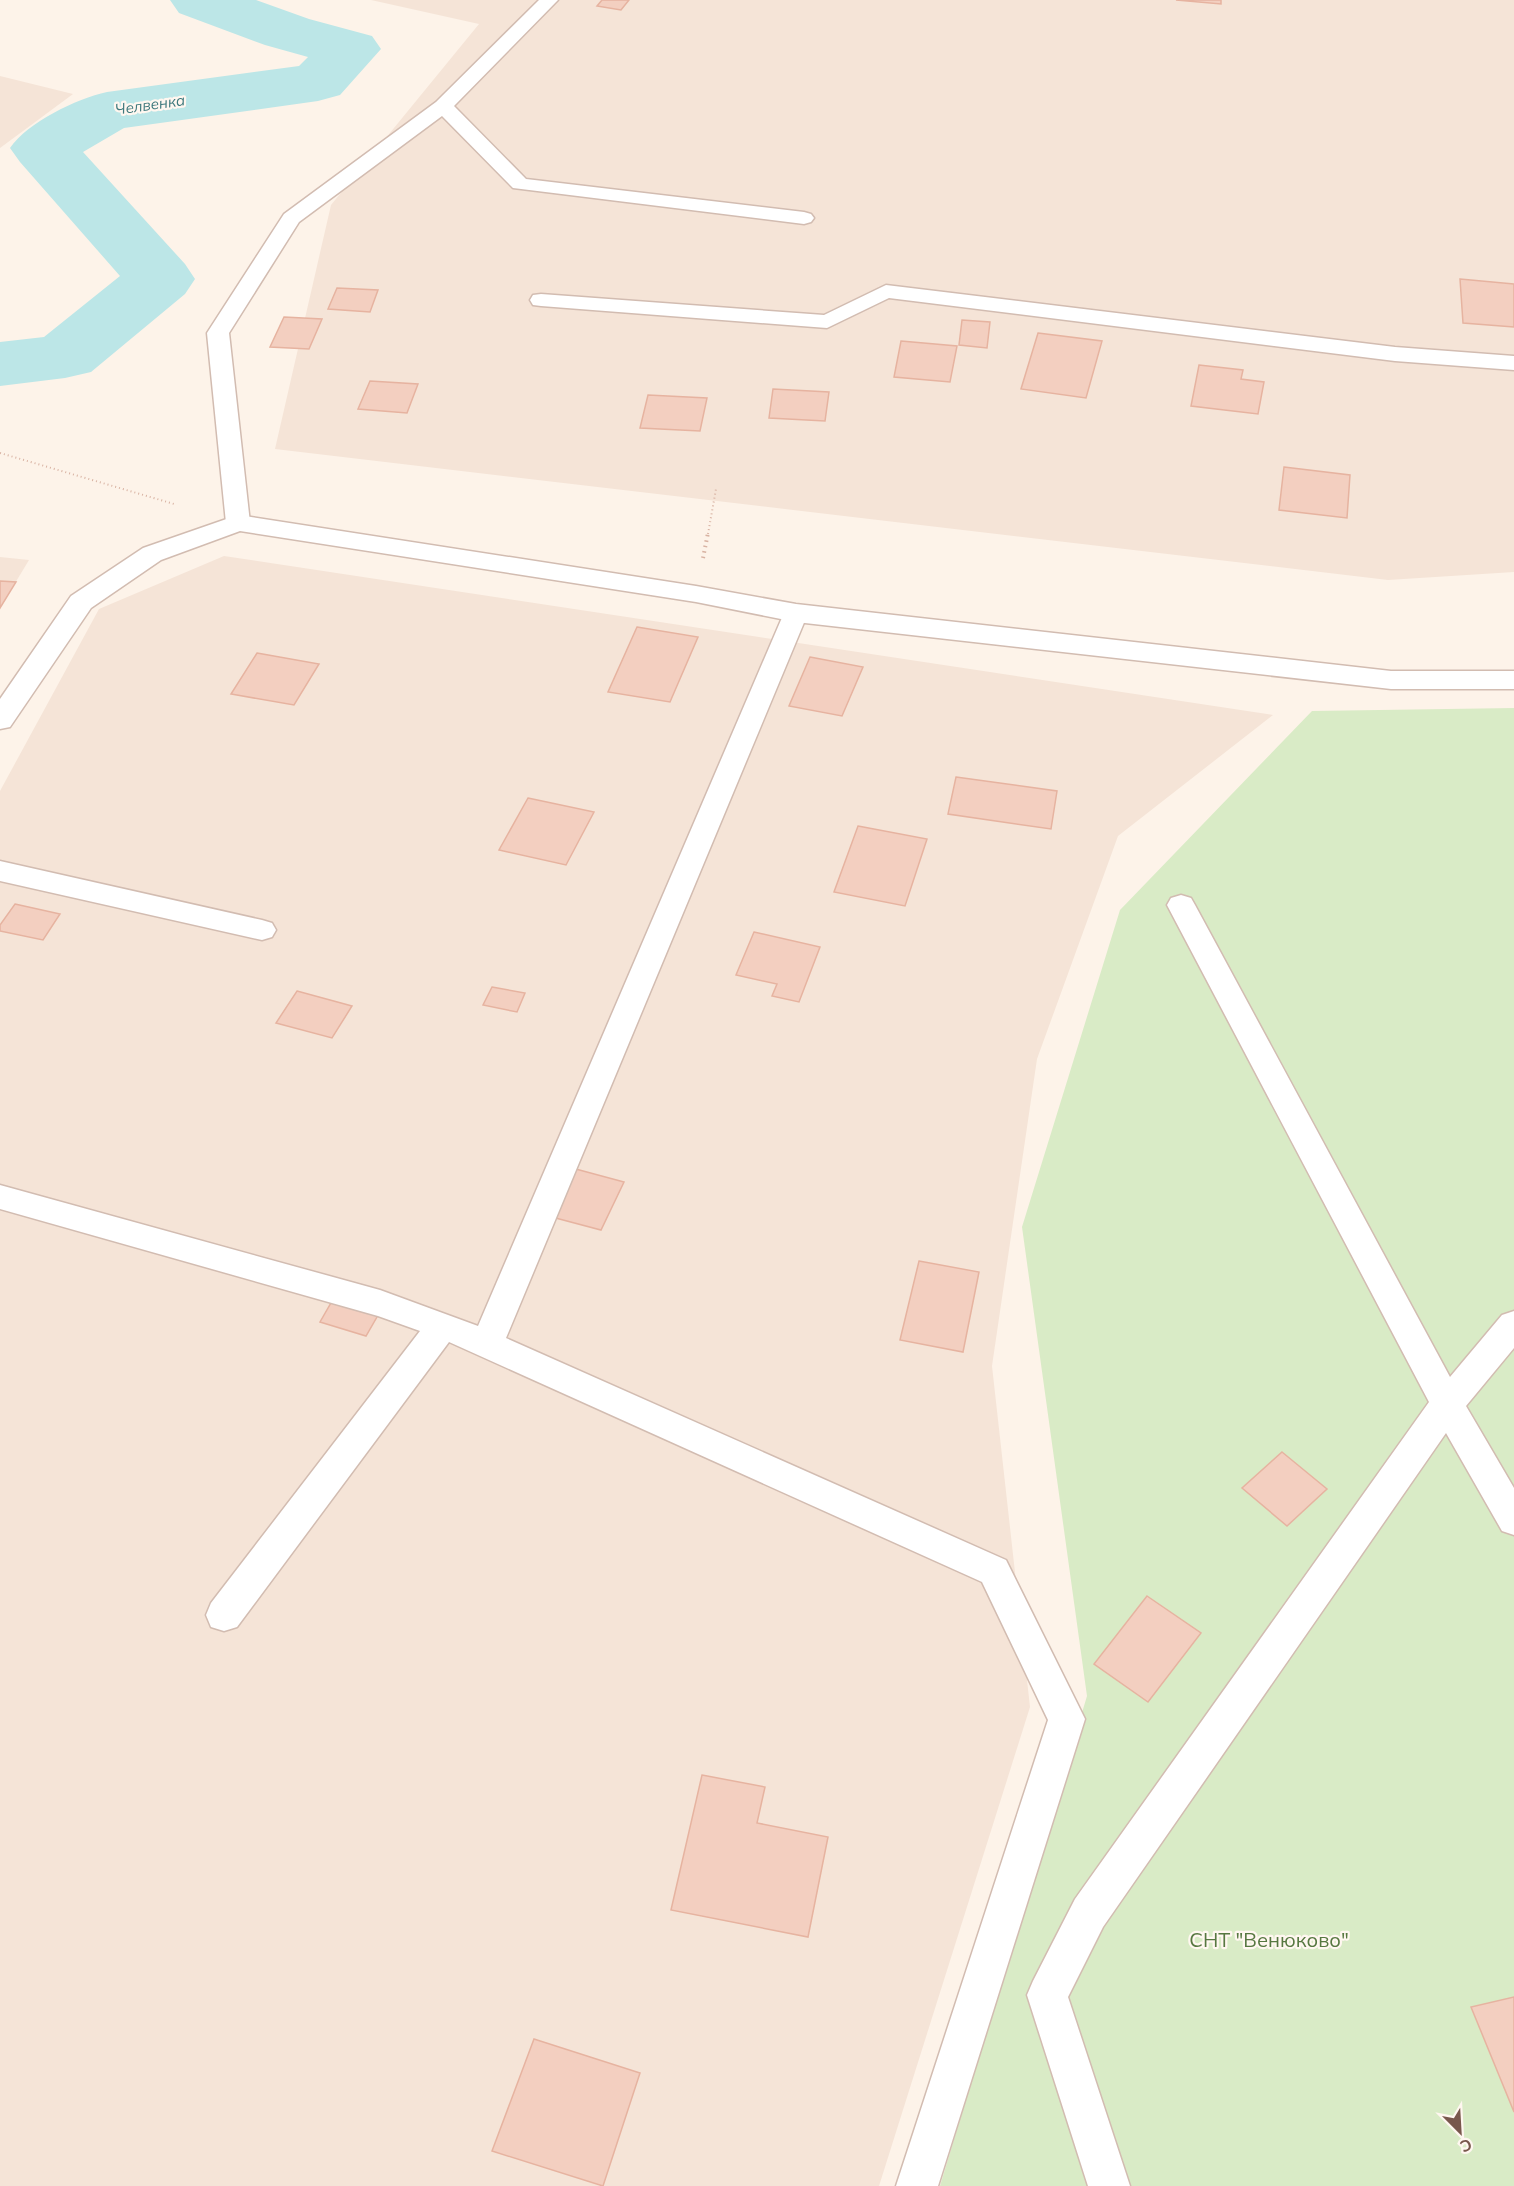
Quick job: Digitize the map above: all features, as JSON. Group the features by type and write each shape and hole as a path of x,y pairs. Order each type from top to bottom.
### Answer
{"street":[{"path":"0,720 81,602 152,554 238,524 696,594 796,613 1391,680 1514,680"}],"lane":[{"path":"238,524 218,333 291,218 443,106 549,0"},
{"path":"443,106 520,184 804,218"},
{"path":"541,300 827,322 886,291 1383,352 1514,363"},
{"path":"486,1346 796,613"},
{"path":"0,871 262,930"},
{"path":"1181,904 1447,1404 1514,1520"},
{"path":"0,1197 380,1303 443,1325 994,1571 1067,1719 917,2186"},
{"path":"224,1615 443,1325"},
{"path":"1109,2186 1047,1995 1089,1913 1447,1404 1514,1325"}],"path":[{"path":"0,453 238,524"},
{"path":"696,594 716,489"}],"shaded area":[{"path":"371,0 1514,0 1514,572 1388,580 275,449 331,205 479,24"},
{"path":"0,76 73,94 0,148"},
{"path":"224,556 1273,715 1118,836 1037,1059 992,1366 1030,1707 879,2186 0,2186 0,791 99,609"},
{"path":"0,557 29,560 0,608"}],"green space":[{"name":"СНТ \"Венюково\"","path":"1514,708 1514,2186 940,2186 1087,1696 1022,1227 1120,910 1312,711"}],"building":[{"path":"602,0 629,0 621,10 597,6"},
{"path":"1176,0 1221,0 1221,4"},
{"path":"1460,279 1514,284 1514,327 1463,323"},
{"path":"337,288 378,290 370,312 328,309"},
{"path":"284,317 322,319 309,349 270,347"},
{"path":"962,320 990,322 987,348 959,345"},
{"path":"1038,333 1102,341 1086,398 1021,389"},
{"path":"901,341 957,346 950,382 894,377"},
{"path":"1199,365 1243,370 1241,379 1264,382 1258,414 1191,406"},
{"path":"370,381 418,384 407,413 358,409"},
{"path":"773,389 829,392 825,421 769,418"},
{"path":"648,395 707,398 700,431 640,428"},
{"path":"1284,467 1350,475 1347,518 1279,510"},
{"path":"0,581 16,582 0,608"},
{"path":"637,627 698,637 670,702 608,692"},
{"path":"257,653 319,664 294,705 231,694"},
{"path":"810,657 863,667 842,716 789,706"},
{"path":"956,777 1057,791 1051,829 948,814"},
{"path":"528,798 594,812 566,865 499,850"},
{"path":"858,826 927,839 905,906 834,892"},
{"path":"15,904 60,914 43,940 0,931 0,925"},
{"path":"754,932 820,947 799,1002 772,996 777,984 736,975"},
{"path":"492,987 525,993 517,1012 483,1005"},
{"path":"297,991 352,1006 332,1038 276,1023"},
{"path":"572,1168 624,1182 601,1230 548,1216"},
{"path":"919,1261 979,1272 963,1352 900,1340"},
{"path":"335,1296 381,1310 366,1336 320,1322"},
{"path":"1282,1452 1327,1489 1287,1526 1242,1488"},
{"path":"1147,1596 1201,1633 1148,1702 1094,1664"},
{"path":"702,1775 765,1787 757,1823 828,1837 808,1937 671,1910"},
{"path":"1514,1997 1514,2112 1471,2007"},
{"path":"534,2039 640,2073 603,2186 492,2151"}],"waterway":[{"name":"Челвенка","path":"0,364 65,356 160,279 43,148 107,111 318,82 350,49 287,32 200,0"}]}
